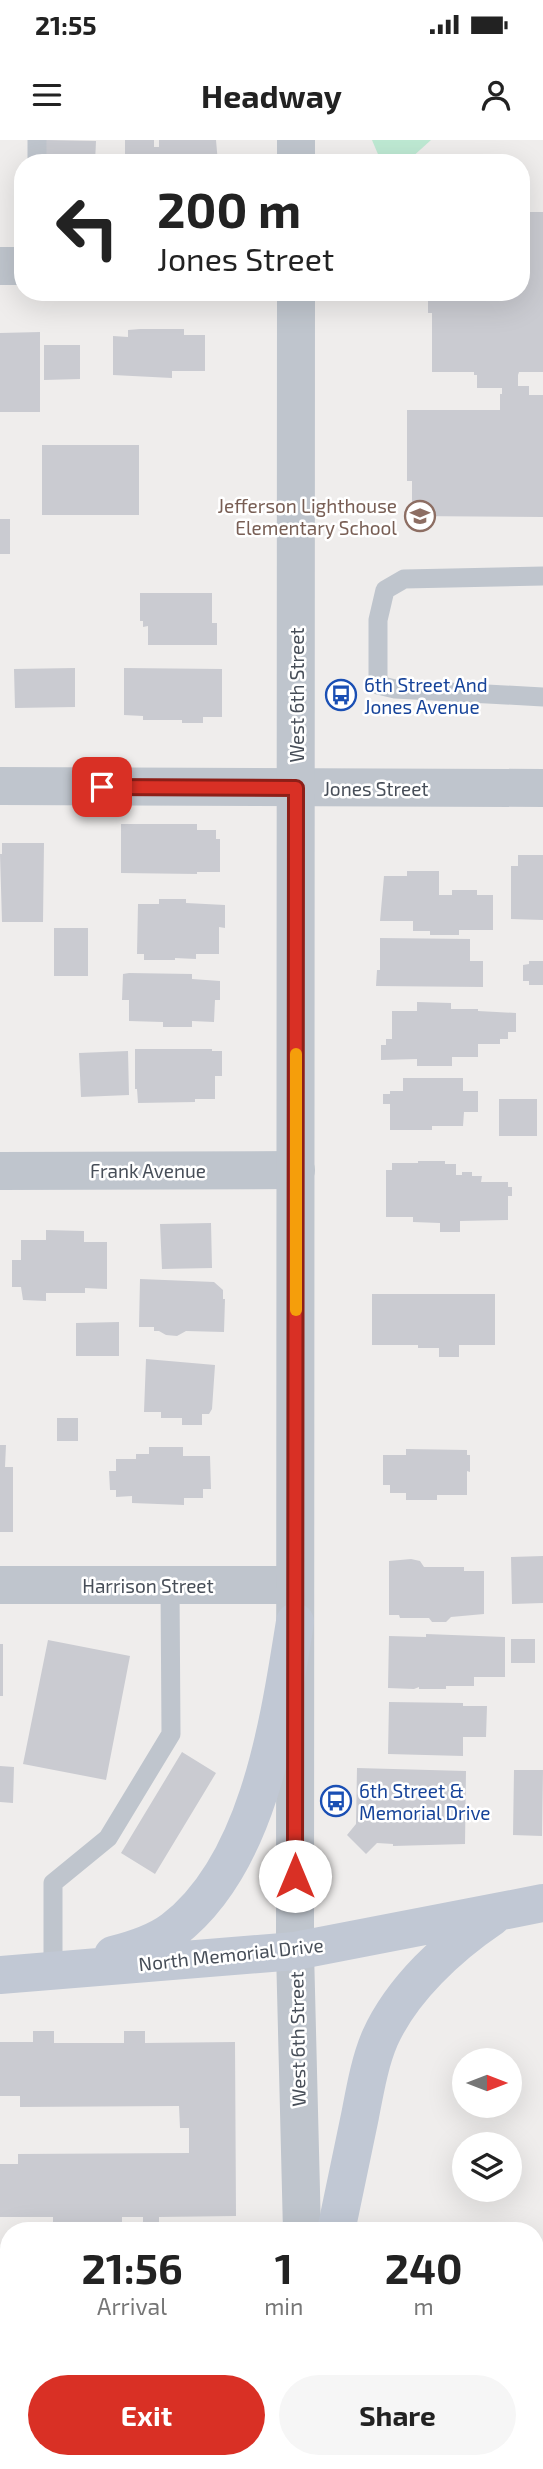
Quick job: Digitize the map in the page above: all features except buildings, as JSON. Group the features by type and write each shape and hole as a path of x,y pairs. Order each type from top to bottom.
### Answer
{"main road":[{"path":"53,1969 132,1950 172,1931 210,1893 255,1806 277,1731 295,1604"},
{"name":"North Memorial Drive","path":"0,1975 295,1951 543,1903"},
{"path":"338,2222 366,2089 380,2038 408,1994 445,1953 499,1912"}],"street":[{"name":"West 6th Street","path":"296,301 295,1951 302,2222"},
{"name":"Jones Street","path":"0,786 543,788"},
{"name":"Frank Avenue","path":"0,1171 296,1170"},
{"name":"Harrison Street","path":"0,1585 170,1585 295,1604"}],"lane":[{"path":"543,576 404,579 385,590 379,620 379,685 395,689 543,697"},
{"path":"53,1969 53,1883 108,1838 172,1734 170,1585"}],"green space":[{"path":"372,140 431,140 416,154 378,154"}],"slow traffic":[{"path":"296,1054 296,1310"}],"place":[{"name":"Jefferson Lighthouse Elementary School","path":"420,516"},
{"name":"6th Street And Jones Avenue","path":"341,695"},
{"name":"6th Street & Memorial Drive","path":"336,1801"}],"route":[{"path":"102,787 296,788 295,1876"}]}
